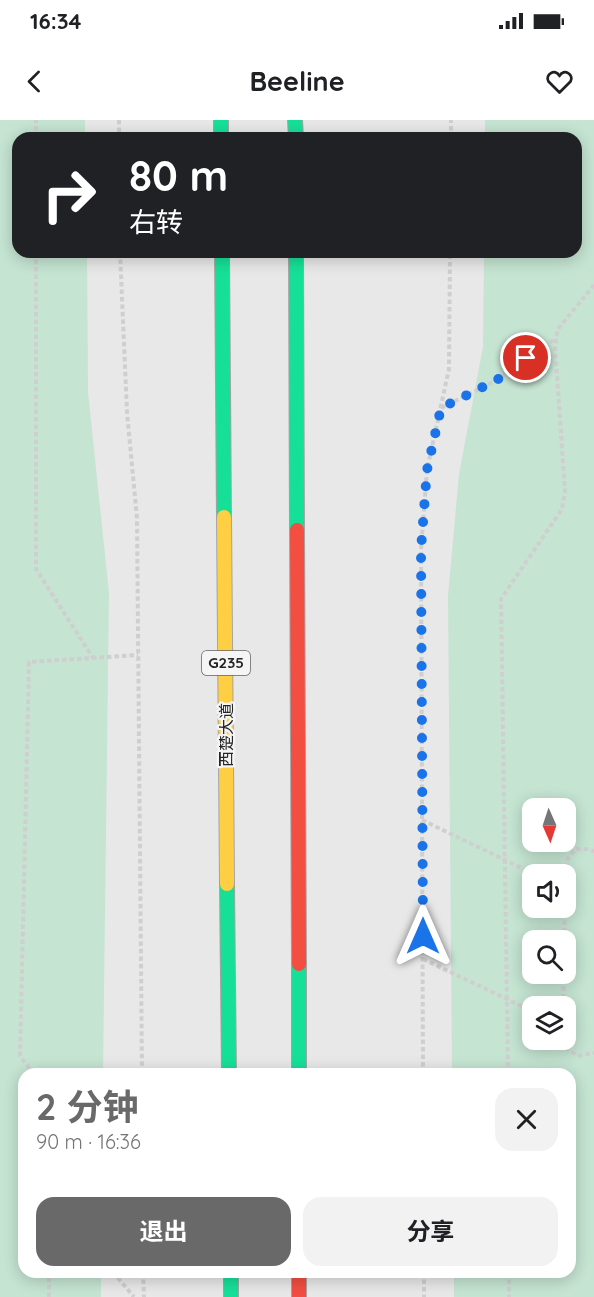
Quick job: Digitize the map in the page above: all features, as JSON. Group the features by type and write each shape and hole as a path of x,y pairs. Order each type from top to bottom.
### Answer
{"highway":[{"name":"西楚大道","path":"222,258 229,1068"},
{"path":"296,258 298,1068"},
{"path":"231,1278 231,1297"},
{"path":"299,1278 299,1297"}],"path":[{"path":"36,258 36,569 93,658"},
{"path":"120,258 127,412 137,518 142,1068"},
{"path":"423,1068 421,549 427,470 449,369 450,258"},
{"path":"508,1068 501,599 562,509 565,492 556,337 558,329 594,285"},
{"path":"441,408 497,380 556,337"},
{"path":"29,1068 20,1056 29,662 138,655"},
{"path":"422,820 522,869"},
{"path":"567,864 567,860 576,849 590,849 594,852"},
{"path":"423,959 522,1006"},
{"path":"570,1050 578,1056 594,1053"},
{"path":"49,1278 49,1297"},
{"path":"117,1278 134,1297"},
{"path":"143,1278 144,1297"},
{"path":"424,1278 424,1297"},
{"path":"509,1278 509,1297"}],"green space":[{"path":"0,120 85,120 85,132 12,132 12,258 87,258 88,392 109,593 103,1068 18,1068 18,1278 101,1278 101,1297 0,1297"},
{"path":"485,120 594,120 594,1297 454,1297 454,1278 576,1278 576,1068 452,1068 448,596 459,474 483,347 484,258 582,258 582,132 485,132"}],"traffic: fast":[{"path":"221,120 221,132"},
{"path":"295,120 296,132"},
{"path":"222,258 224,517"},
{"path":"296,258 297,530"},
{"path":"227,884 229,1068"},
{"path":"299,964 299,1068"},
{"path":"231,1278 231,1297"}],"traffic: slow":[{"path":"224,517 227,884"}],"traffic: jam":[{"path":"297,530 299,964"},
{"path":"299,1278 299,1297"}],"route":[{"path":"423,936 421,549 427,470 441,408 497,380 526,358"}]}
